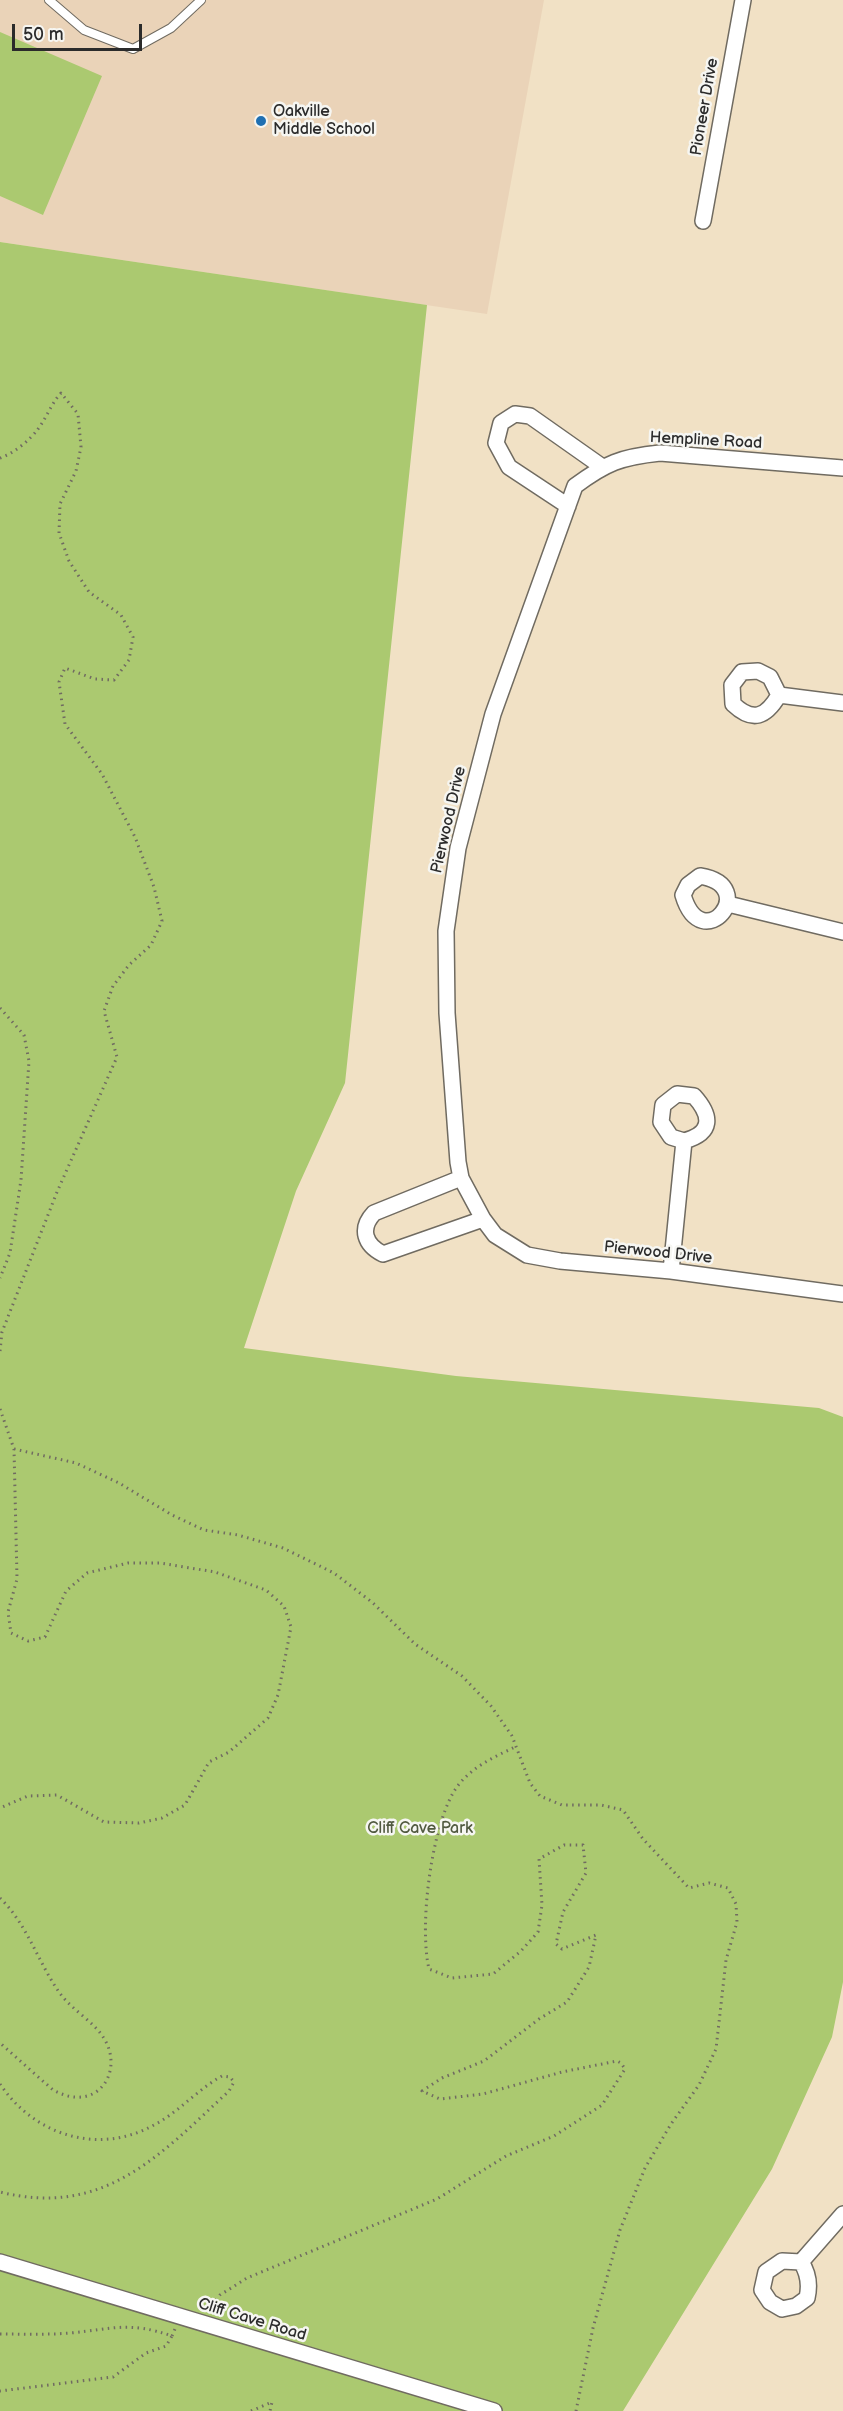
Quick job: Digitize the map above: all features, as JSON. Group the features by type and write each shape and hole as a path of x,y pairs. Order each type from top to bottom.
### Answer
{"street":[{"name":"Pioneer Drive","path":"703,221 743,0"},
{"path":"568,506 509,467 496,443 501,423 515,414 530,416 601,466"},
{"name":"Hempline Road","path":"575,486 601,466 630,456 660,453 843,468"},
{"name":"Pierwood Drive","path":"575,486 493,714 458,848 446,931 447,1013 461,1178 483,1220 495,1235 527,1255 560,1261 671,1271 843,1294"},
{"path":"779,695 843,703"},
{"path":"728,904 843,932"},
{"path":"671,1271 684,1142"},
{"path":"461,1178 374,1213 368,1219 364,1230 367,1240 373,1249 383,1254 483,1220"},
{"path":"801,2262 843,2214"},
{"name":"Cliff Cave Road","path":"0,2262 494,2411"}],"lane":[{"path":"49,0 84,30 133,49 171,28 201,0"}],"path":[{"path":"0,459 8,456 38,429 50,405 61,393 78,414 81,447 76,471 60,504 59,533 69,561 89,592 121,615 133,637 129,660 114,680 95,679 65,668 59,682 65,724 102,774 135,837 154,887 162,921 151,945 129,965 113,986 104,1011 117,1057 57,1192 2,1332 0,1351"},
{"path":"0,1008 24,1035 29,1061 21,1180 10,1253 0,1278"},
{"path":"0,1409 14,1449 17,1580 8,1612 11,1633 28,1641 45,1637 66,1591 87,1573 128,1563 160,1563 215,1572 266,1590 284,1606 291,1627 278,1695 268,1718 229,1752 209,1762 185,1805 162,1818 139,1824 104,1822 57,1795 28,1796 0,1808"},
{"path":"14,1449 76,1463 119,1483 172,1515 204,1530 238,1535 284,1548 334,1573 373,1603 415,1644 462,1676 491,1706 512,1736 530,1783 540,1796 562,1805 601,1805 623,1810 644,1839 689,1888 709,1883 728,1888 736,1905 737,1922 726,1960 716,2049 699,2085 671,2124 645,2168 620,2230 593,2328 576,2411"},
{"path":"200,2323 220,2295 248,2278 437,2199 506,2156 554,2136 602,2105 621,2077 625,2069 621,2063 610,2062 483,2094 440,2099 422,2091 442,2078 484,2061 539,2019 567,2002 589,1967 596,1935 562,1949 556,1944 563,1912 586,1873 583,1845 564,1845 539,1859 542,1905 538,1932 521,1950 493,1974 452,1978 429,1969 424,1949 434,1844 453,1792 480,1763 515,1747"},
{"path":"0,1899 22,1926 60,1994 106,2042 112,2066 103,2086 93,2094 74,2097 63,2095 45,2084 0,2043"},
{"path":"0,2084 15,2104 37,2122 74,2136 104,2140 140,2132 155,2125 222,2076 230,2077 234,2082 229,2091 150,2163 108,2186 84,2193 42,2198 0,2192"},
{"path":"0,2334 70,2333 120,2326 150,2329 172,2336 166,2346 146,2353 113,2376 0,2391"},
{"path":"251,2411 272,2402 270,2411"}],"shaded area":[{"name":"Oakville Middle School","path":"0,0 544,0 487,314 0,242"}],"green space":[{"path":"0,32 102,76 43,215 0,196"},
{"name":"Cliff Cave Park","path":"0,242 427,305 345,1083 296,1191 244,1348 456,1376 819,1408 843,1417 843,1982 832,2037 772,2169 623,2411 0,2411"}],"place":[{"name":"Oakville Middle School","path":"261,121"}]}
